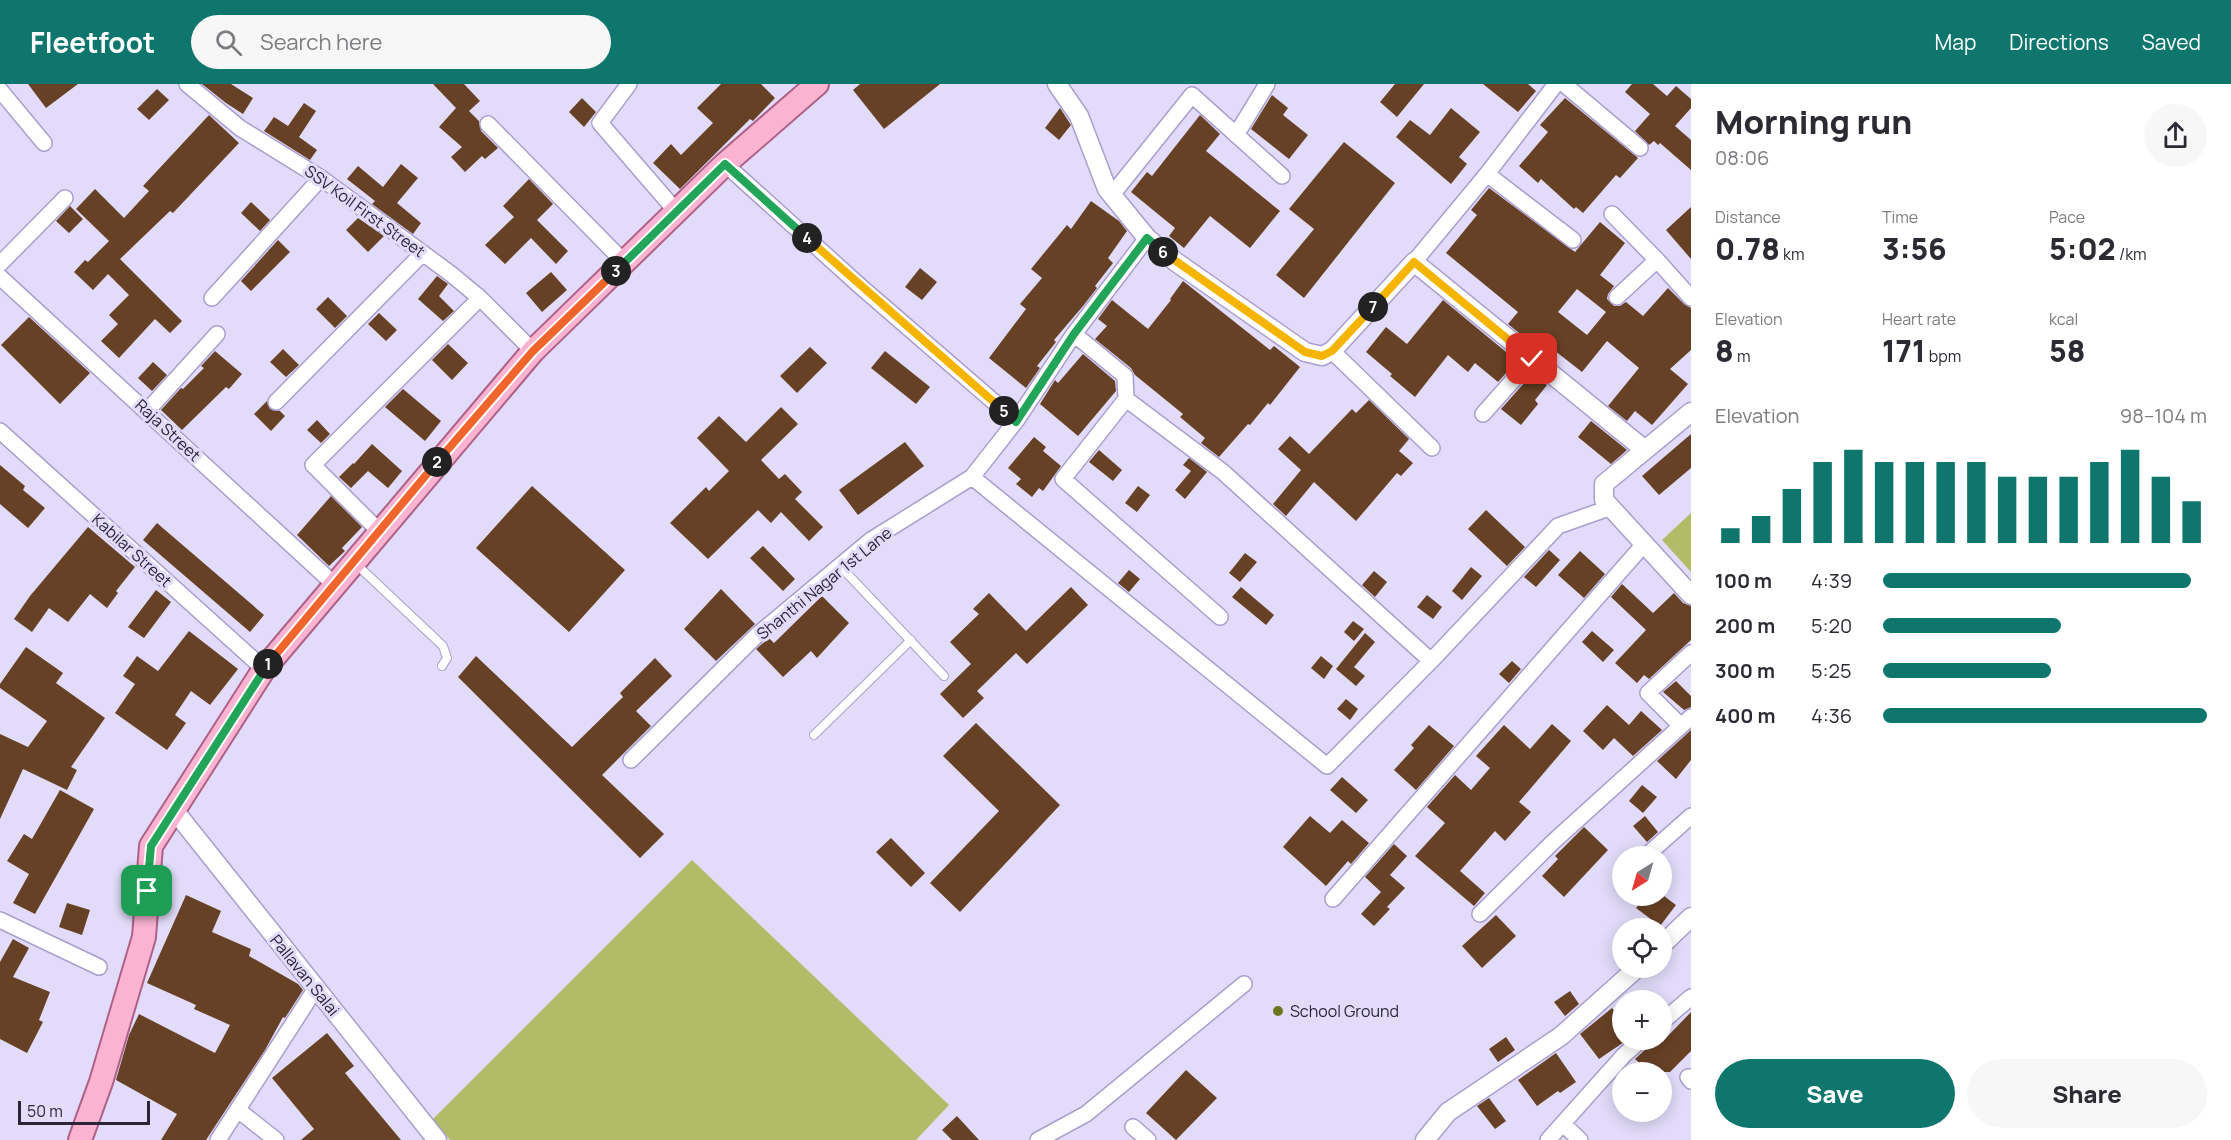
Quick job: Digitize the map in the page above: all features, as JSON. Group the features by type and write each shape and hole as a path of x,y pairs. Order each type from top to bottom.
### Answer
{"main road":[{"path":"80,1140 101,1082 144,937 151,846 264,669 533,351 725,164 817,84"}],"street":[{"name":"SSV Koil First Street","path":"188,84 240,128 321,178 423,253 480,298 533,351"},
{"path":"628,84 600,123 676,211"},
{"path":"1057,84 1079,116 1107,189 1147,238 1176,262 1305,352 1322,356 1332,351 1414,262 1487,174 1556,84"},
{"path":"1236,135 1268,84"},
{"path":"1564,84 1640,148"},
{"path":"0,90 44,143"},
{"path":"1112,196 1192,95 1282,176"},
{"path":"488,124 625,263"},
{"path":"725,164 1016,422"},
{"path":"1487,174 1573,240"},
{"path":"212,298 321,178"},
{"path":"0,264 65,198"},
{"path":"1612,214 1691,298"},
{"name":"Shanthi Nagar 1st Lane","path":"631,760 756,636 871,540 972,477 1016,422 1074,334 1147,238"},
{"path":"276,402 423,253"},
{"path":"1617,297 1657,260"},
{"path":"1414,262 1645,450"},
{"name":"Raja Street","path":"0,276 335,585"},
{"path":"380,531 313,465 480,298"},
{"path":"147,411 217,334"},
{"path":"1074,334 1125,376 1126,399 1063,479 1221,617"},
{"path":"1332,351 1432,447"},
{"path":"1483,414 1532,359"},
{"path":"1126,399 1223,472 1431,662"},
{"path":"1691,412 1604,484 1604,500 1609,508 1645,543 1691,595"},
{"name":"Kabilar Street","path":"0,431 264,669"},
{"path":"972,477 1327,766 1431,662 1558,526 1609,508"},
{"path":"1333,899 1645,543"},
{"path":"1480,914 1553,842 1686,722 1648,693 1691,653"},
{"name":"Pallavan Salai","path":"174,810 437,1140"},
{"path":"1657,846 1691,816"},
{"path":"1672,935 1691,917"},
{"path":"0,920 99,967"},
{"path":"1425,1140 1448,1112 1561,1036 1626,978"},
{"path":"1038,1140 1086,1114 1244,984"},
{"path":"218,1140 316,988"},
{"path":"1672,1013 1691,997"},
{"path":"1548,1140 1629,1050"},
{"path":"238,1110 276,1140"},
{"path":"1563,1124 1580,1140"},
{"path":"1133,1127 1148,1140"}],"lane":[{"path":"354,562 443,646 447,658 442,666"},
{"path":"840,566 944,676"},
{"path":"814,735 910,640"}],"green space":[{"path":"1691,513 1691,572 1662,540"},
{"path":"692,860 949,1105 916,1140 450,1140 433,1119"}],"building":[{"path":"28,84 78,84 46,108"},
{"path":"202,84 231,84 253,98 243,114"},
{"path":"433,84 464,84 480,101 469,111 479,121 481,131 498,148 485,159 482,156 465,172 451,157 462,147 439,127 456,108"},
{"path":"721,84 761,84 775,98 753,121 750,119 680,189 653,163 671,144 681,155 713,123 697,108"},
{"path":"860,84 940,84 884,129 853,90"},
{"path":"1395,84 1424,84 1397,117 1380,102"},
{"path":"1483,84 1528,84 1536,91 1518,112"},
{"path":"1632,84 1653,84 1667,96 1676,86 1691,99 1691,108 1675,126 1691,140 1691,170 1660,143 1658,145 1654,141 1649,145 1635,131 1650,114 1625,92"},
{"path":"157,89 169,100 149,120 137,109"},
{"path":"1272,95 1288,108 1283,115 1308,135 1289,159 1251,129"},
{"path":"582,98 596,112 584,127 569,112"},
{"path":"1565,98 1638,158 1620,178 1616,175 1583,213 1576,207 1574,209 1541,179 1538,183 1519,166 1548,132 1540,125"},
{"path":"304,103 316,111 299,137 317,150 310,160 264,131 274,117 288,126"},
{"path":"1060,108 1071,125 1059,140 1045,128"},
{"path":"1451,108 1480,132 1459,157 1467,164 1451,184 1396,137 1410,120 1430,135"},
{"path":"209,115 239,143 173,213 170,211 120,259 182,321 170,333 155,319 119,358 101,341 118,324 109,315 129,295 108,274 93,290 74,272 109,241 76,209 95,189 124,218 149,191 143,186"},
{"path":"1200,115 1220,134 1206,151 1280,211 1250,248 1210,216 1184,248 1169,236 1175,228 1131,192 1147,172 1152,176"},
{"path":"1344,142 1395,183 1304,298 1276,275 1314,229 1289,209"},
{"path":"401,164 418,178 397,203 421,223 413,234 372,204 375,201 347,179 358,166 383,187"},
{"path":"529,179 553,204 537,220 568,251 556,264 531,238 505,264 485,245 514,217 503,206"},
{"path":"1489,188 1575,252 1600,222 1625,243 1600,275 1614,286 1607,299 1614,306 1620,306 1626,302 1643,316 1668,288 1691,308 1691,350 1670,369 1688,384 1652,425 1635,411 1627,421 1608,406 1639,368 1607,341 1582,372 1536,336 1531,343 1508,324 1518,312 1446,253 1477,215 1471,210","holes":["1577,289 1606,312 1587,335 1558,312"]},
{"path":"1091,201 1119,221 1127,231 1108,258 1113,263 1095,286 1097,288 1054,340 1056,342 1037,366 1040,368 1026,388 989,358 1026,309 1020,304 1042,278 1031,269 1067,225 1071,229"},
{"path":"251,202 270,220 260,231 241,213"},
{"path":"70,206 83,219 69,233 56,221"},
{"path":"1691,207 1691,259 1666,230"},
{"path":"358,218 384,236 368,252 346,230"},
{"path":"278,240 290,252 251,291 241,281"},
{"path":"920,268 937,282 922,300 905,287"},
{"path":"551,272 567,290 542,312 526,293"},
{"path":"437,276 448,284 439,296 454,311 443,321 418,299"},
{"path":"1183,281 1270,350 1274,346 1300,367 1270,405 1268,403 1219,457 1201,443 1205,438 1180,417 1183,414 1095,339 1107,326 1098,319 1112,300 1148,329"},
{"path":"328,297 347,316 335,328 316,309"},
{"path":"1443,300 1517,361 1498,382 1475,363 1468,372 1448,355 1415,397 1366,352 1386,327 1407,344"},
{"path":"379,313 397,330 386,341 368,324"},
{"path":"29,317 90,373 60,404 1,345"},
{"path":"448,344 468,363 452,380 432,360"},
{"path":"810,347 827,363 797,393 780,376"},
{"path":"283,349 299,365 286,377 270,362"},
{"path":"215,351 242,374 229,389 226,387 182,430 161,410 204,368 201,366"},
{"path":"885,351 930,387 916,404 871,368"},
{"path":"1083,354 1115,381 1116,391 1078,436 1040,404 1055,380 1058,383"},
{"path":"153,362 167,375 152,391 138,378"},
{"path":"1533,373 1547,385 1535,400 1538,404 1521,425 1501,409"},
{"path":"403,389 441,421 425,441 385,407"},
{"path":"1369,400 1409,439 1399,451 1413,463 1401,476 1397,473 1356,521 1314,482 1286,516 1273,504 1301,470 1278,449 1290,436 1309,454 1352,409 1356,413"},
{"path":"267,401 270,409 280,411 285,416 271,431 254,414"},
{"path":"781,407 798,424 761,460 779,479 785,474 802,492 795,499 823,527 809,541 781,512 771,523 758,510 708,559 670,523 706,487 709,491 729,471 697,438 719,416 746,442"},
{"path":"317,420 330,434 321,443 307,430"},
{"path":"1591,421 1627,450 1611,464 1578,437"},
{"path":"1691,434 1691,468 1659,495 1642,476"},
{"path":"1034,437 1046,447 1043,451 1061,466 1043,491 1039,488 1032,497 1016,484 1021,479 1008,468"},
{"path":"905,442 924,466 858,515 839,490"},
{"path":"372,444 402,471 388,488 368,471 351,488 339,477"},
{"path":"1099,450 1122,470 1113,481 1089,462"},
{"path":"1189,458 1207,472 1185,499 1175,490 1191,471 1183,465"},
{"path":"0,465 25,486 23,490 45,508 28,528 0,504"},
{"path":"532,486 625,570 569,632 476,548"},
{"path":"1138,486 1150,495 1137,512 1125,503"},
{"path":"331,496 362,527 342,548 345,551 329,566 297,535"},
{"path":"1486,510 1525,547 1507,566 1468,529"},
{"path":"157,523 264,615 250,632 143,540"},
{"path":"88,527 135,567 116,591 118,593 107,608 90,594 68,622 49,608 32,632 14,619 30,596"},
{"path":"763,546 795,579 783,591 750,558"},
{"path":"1549,550 1560,560 1536,587 1524,577"},
{"path":"1580,551 1605,574 1584,598 1558,575"},
{"path":"1245,553 1257,562 1240,582 1229,573"},
{"path":"1471,567 1482,576 1462,600 1452,591"},
{"path":"1129,570 1140,579 1129,592 1118,583"},
{"path":"1374,571 1387,582 1375,597 1362,585"},
{"path":"1622,584 1653,613 1674,593 1683,603 1691,606 1691,640 1649,679 1644,675 1637,683 1615,663 1646,630 1611,597"},
{"path":"1071,587 1088,605 1027,664 1016,653 977,691 984,698 963,718 940,694 971,664 950,642 979,614 973,609 989,593 1026,631"},
{"path":"1241,587 1274,615 1266,625 1232,597"},
{"path":"721,589 755,624 716,661 684,629"},
{"path":"156,590 171,602 144,638 128,627"},
{"path":"1427,595 1442,607 1433,619 1417,607"},
{"path":"822,596 849,623 817,658 811,651 783,677 756,649 769,638 774,643"},
{"path":"1353,621 1364,629 1354,641 1344,632"},
{"path":"189,631 238,669 210,705 191,691 175,715 186,723 167,750 115,713 135,684 123,676 137,656 158,671"},
{"path":"1592,631 1614,650 1603,662 1582,642"},
{"path":"1365,633 1375,642 1354,667 1365,676 1356,686 1336,669"},
{"path":"26,647 63,673 56,683 105,718 71,767 77,770 67,790 23,769 0,819 0,734 28,747 47,721 0,688 0,684"},
{"path":"476,656 572,747 623,697 620,693 655,658 672,676 636,711 651,726 602,775 664,834 640,858 458,677"},
{"path":"1321,656 1333,666 1324,679 1311,668"},
{"path":"1512,661 1521,669 1509,683 1499,674"},
{"path":"1676,681 1691,696 1691,707 1684,710 1663,692"},
{"path":"1346,699 1358,709 1350,720 1337,709"},
{"path":"1607,705 1629,725 1641,711 1662,730 1633,756 1614,738 1603,750 1583,731"},
{"path":"976,723 1060,805 960,912 930,883 999,811 943,756"},
{"path":"1552,724 1571,741 1519,802 1531,812 1505,841 1495,831 1460,871 1485,893 1474,906 1415,856 1445,823 1427,807 1455,775 1471,790 1490,768 1476,756 1504,725 1530,749"},
{"path":"1429,725 1454,746 1416,790 1394,770 1414,748 1411,745"},
{"path":"1691,730 1691,760 1676,779 1657,761"},
{"path":"1342,777 1368,800 1356,813 1330,790"},
{"path":"1642,785 1657,797 1643,813 1629,801"},
{"path":"60,790 94,809 35,914 13,903 29,874 7,861 24,834 32,839"},
{"path":"1310,816 1330,833 1342,820 1369,843 1351,864 1348,861 1326,886 1283,847"},
{"path":"1645,816 1658,832 1647,842 1633,826"},
{"path":"1584,827 1608,850 1564,897 1542,876 1558,859 1555,856"},
{"path":"891,838 925,873 911,887 876,852"},
{"path":"1394,844 1407,856 1390,875 1405,888 1387,907 1390,909 1374,926 1361,914 1381,892 1365,877"},
{"path":"186,895 221,911 212,932 251,949 249,956 298,984 303,990 285,1018 283,1017 265,1050 206,1140 161,1140 177,1114 116,1080 129,1035 139,1014 215,1053 230,1025 194,1009 196,1005 147,983"},
{"path":"1672,902 1676,905 1666,918 1649,918 1636,908 1638,906 1672,906"},
{"path":"67,903 90,910 82,935 59,927"},
{"path":"1496,915 1516,936 1482,968 1462,946"},
{"path":"13,939 29,948 13,977 50,992 39,1020 43,1022 27,1053 0,1039 0,962"},
{"path":"1570,991 1579,1004 1565,1016 1554,1002"},
{"path":"1612,1008 1612,1050 1599,1059 1580,1034"},
{"path":"1691,1012 1691,1051 1672,1070 1672,1062 1638,1062 1635,1059 1645,1050 1672,1050 1672,1032"},
{"path":"327,1033 354,1066 345,1073 401,1140 301,1140 314,1129 272,1078"},
{"path":"1506,1037 1515,1050 1498,1062 1489,1049"},
{"path":"1556,1053 1576,1082 1537,1106 1518,1080"},
{"path":"1186,1070 1217,1098 1176,1140 1146,1113"},
{"path":"1489,1098 1506,1121 1495,1129 1477,1106"},
{"path":"957,1116 979,1140 952,1140 942,1130"}],"place":[{"name":"School Ground","path":"1278,1011"}],"route":[{"path":"147,891 151,846 264,669 533,351 725,164 1016,422 1074,334 1147,238 1176,262 1305,352 1322,356 1332,351 1414,262 1532,359"}]}
